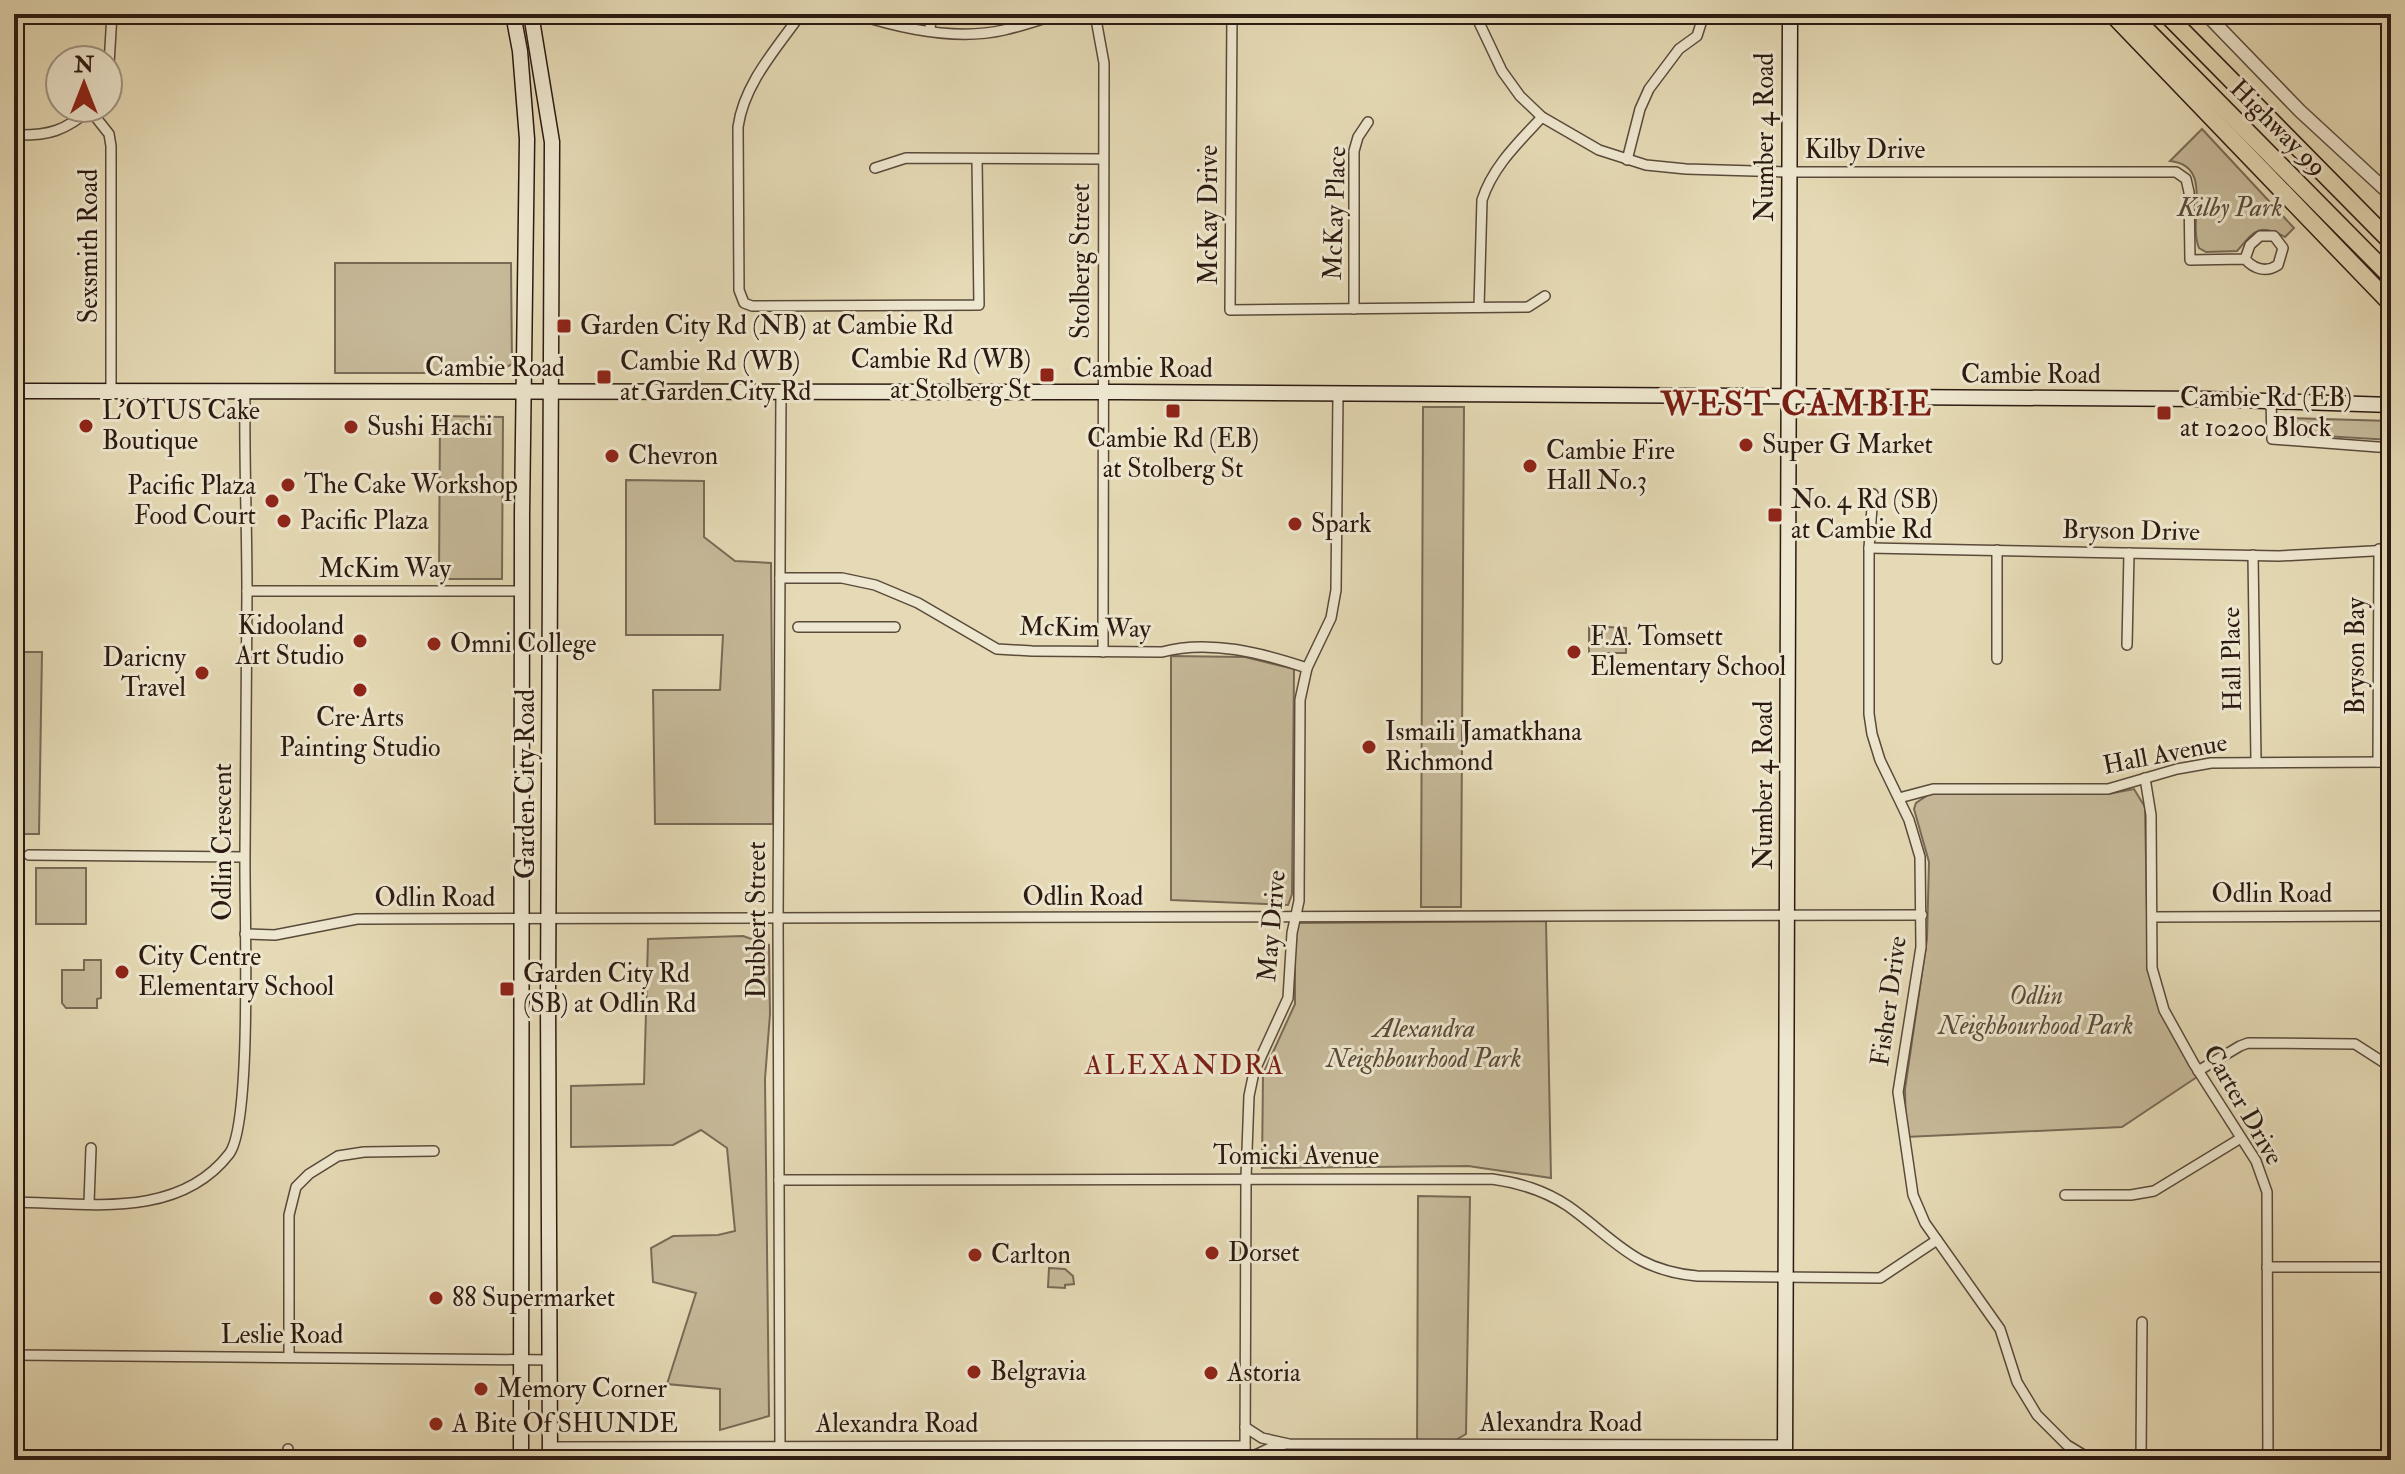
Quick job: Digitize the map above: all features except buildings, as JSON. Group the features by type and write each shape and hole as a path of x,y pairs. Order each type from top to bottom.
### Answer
{"highway":[{"path":"2112,14 2391,304"},
{"name":"Highway 99","path":"2131,14 2391,277"},
{"name":"Highway 99","path":"2166,14 2391,242"},
{"path":"2333,184 2366,204 2391,228"}],"main road":[{"name":"Garden City Road","path":"513,14 521,63 527,139 522,591 521,1460"},
{"name":"Garden City Road","path":"531,14 552,142 550,1453"},
{"name":"Number 4 Road","path":"1786,1453 1790,14"},
{"name":"Cambie Road","path":"14,391 1104,392 2271,401 2391,405"}],"street":[{"path":"110,44 112,14"},
{"path":"801,14 749,89 740,112 739,290 744,303 752,306 979,305 977,159"},
{"path":"856,14 892,25 955,33 1002,31 1058,14"},
{"path":"930,31 931,14"},
{"name":"Stolberg Street","path":"1095,14 1104,63 1103,652"},
{"name":"McKay Drive","path":"1232,14 1230,310 1528,307 1545,296"},
{"name":"Kilby Drive","path":"1475,14 1502,71 1520,96 1542,117 1585,143 1627,160 1677,169 1789,172 2176,172 2186,179 2189,192 2190,260 2245,259 2256,268 2273,268 2281,260 2283,248 2274,236 2260,236 2250,245 2245,259"},
{"path":"1627,160 1640,109 1649,89 1679,49 1697,36 1704,14"},
{"path":"2206,14 2300,111 2391,195"},
{"path":"1479,307 1482,200 1487,185 1508,155 1542,117"},
{"name":"McKay Place","path":"1354,309 1354,151 1358,137 1368,122"},
{"path":"14,135 49,134 70,124"},
{"name":"Sexsmith Road","path":"102,124 109,134 111,146 111,391"},
{"path":"875,168 906,158 1103,159"},
{"name":"Odlin Crescent","path":"14,1202 132,1204 157,1200 209,1175 232,1151 241,1112 245,934 245,392"},
{"name":"Dubbert Street","path":"780,1446 778,919 781,393"},
{"name":"May Drive","path":"1245,1460 1249,1096 1254,1072 1288,998 1299,901 1300,700 1307,668 1331,618 1336,590 1338,395"},
{"path":"2271,401 2272,439 2391,448"},
{"name":"Fisher Drive","path":"1873,494 1869,548 1869,714 1880,760 1899,798 1920,857 1921,947 1900,1067 1899,1105 1913,1195 1937,1240 2000,1329 2017,1382 2037,1415 2067,1445 2092,1460"},
{"name":"Bryson Drive","path":"1869,548 2253,555 2391,550"},
{"name":"Bryson Bay","path":"2378,762 2379,549"},
{"path":"1997,550 1997,659"},
{"path":"2127,645 2129,553"},
{"name":"Hall Place","path":"2253,555 2256,761"},
{"name":"McKim Way","path":"780,578 842,578 875,585 918,603 997,649 1103,652 1237,649 1262,653 1307,668"},
{"name":"McKim Way","path":"247,591 522,591"},
{"path":"798,627 895,627"},
{"name":"Hall Avenue","path":"1899,798 1933,789 2108,789 2177,769 2211,763 2391,762"},
{"name":"Carter Drive","path":"2145,778 2151,815 2152,968 2164,1010 2198,1071 2256,1161 2267,1192 2268,1460"},
{"path":"29,855 244,857"},
{"name":"Odlin Road","path":"245,934 275,935 357,919 1922,915"},
{"name":"Odlin Road","path":"2153,917 2391,916"},
{"path":"2198,1071 2248,1043 2355,1044 2383,1062"},
{"path":"2065,1195 2131,1195 2154,1191 2241,1138"},
{"path":"89,1203 91,1148"},
{"path":"289,1357 289,1215 296,1187 309,1174 338,1156 364,1152 434,1151"},
{"name":"Tomicki Avenue","path":"779,1180 1492,1179 1522,1183 1568,1206 1616,1246 1656,1269 1697,1276 1880,1278 1937,1240"},
{"path":"2267,1267 2391,1267"},
{"path":"2141,1460 2142,1322"},
{"name":"Leslie Road","path":"14,1355 550,1360"},
{"name":"Alexandra Road","path":"1245,1427 1262,1438 1289,1444 1786,1453"},
{"name":"Alexandra Road","path":"1245,1460 1270,1448 1289,1444"},
{"name":"Alexandra Road","path":"550,1453 780,1446 1245,1446"},
{"path":"915,1446 915,1460"}],"green space":[{"name":"Kilby Park","path":"2202,129 2294,228 2285,237 2262,230 2253,234 2237,251 2206,252 2199,248 2196,236 2196,183 2184,165 2170,161"},
{"path":"335,263 511,263 512,364 496,373 335,373"},
{"path":"1423,407 1464,407 1461,907 1421,907"},
{"path":"440,416 503,417 502,579 439,579"},
{"path":"2288,418 2391,421 2391,440 2290,434 2280,426"},
{"path":"626,480 704,481 704,537 735,561 771,563 773,824 655,824 653,690 720,690 723,635 626,635"},
{"path":"1589,626 1626,628 1626,653 1589,653"},
{"path":"14,652 42,652 39,834 14,834"},
{"path":"1171,656 1245,657 1294,669 1292,894 1288,905 1171,900"},
{"name":"Odlin Neighbourhood Park","path":"2134,789 2145,807 2148,967 2197,1077 2122,1127 1906,1137 1905,1089 1927,939 1929,862 1914,809 1916,803 1931,793 2108,794"},
{"path":"36,868 86,868 86,924 36,924"},
{"name":"Alexandra Neighbourhood Park","path":"1546,921 1551,1178 1468,1166 1262,1168 1263,1074 1295,1004 1295,923"},
{"path":"743,936 769,945 770,1014 765,1079 769,1416 720,1430 720,1389 667,1384 696,1293 653,1282 651,1248 673,1236 718,1235 735,1231 727,1148 701,1130 673,1145 571,1147 571,1086 644,1084 648,939"},
{"path":"84,960 101,960 101,998 97,999 97,1008 66,1008 62,1003 62,970 84,970"},
{"path":"1418,1196 1470,1197 1466,1434 1454,1441 1455,1460 1417,1460"},
{"path":"1049,1268 1065,1269 1073,1276 1074,1284 1065,1285 1065,1288 1048,1287"}],"place":[{"name":"Garden City Rd (NB) at Cambie Rd","path":"564,326"},
{"name":"Cambie Rd (WB) at Stolberg St","path":"1047,375"},
{"name":"Cambie Rd (WB) at Garden City Rd","path":"604,377"},
{"name":"Cambie Rd (EB) at Stolberg St","path":"1173,411"},
{"name":"Cambie Rd (EB) at 10200 Block","path":"2164,413"},
{"name":"L'OTUS Cake Boutique","path":"86,426"},
{"name":"Sushi Hachi","path":"351,427"},
{"name":"Super G Market","path":"1746,445"},
{"name":"Chevron","path":"612,456"},
{"name":"Cambie Fire Hall No.3","path":"1530,466"},
{"name":"The Cake Workshop","path":"288,485"},
{"name":"Pacific Plaza Food Court","path":"272,501"},
{"name":"No. 4 Rd (SB) at Cambie Rd","path":"1775,515"},
{"name":"Pacific Plaza","path":"284,521"},
{"name":"Spark","path":"1295,524"},
{"name":"Kidooland Art Studio","path":"360,641"},
{"name":"Omni College","path":"434,644"},
{"name":"F.A. Tomsett Elementary School","path":"1574,652"},
{"name":"Daricny Travel","path":"202,673"},
{"name":"Cre·Arts Painting Studio","path":"360,690"},
{"name":"Ismaili Jamatkhana Richmond","path":"1369,747"},
{"name":"City Centre Elementary School","path":"122,972"},
{"name":"Garden City Rd (SB) at Odlin Rd","path":"507,989"},
{"name":"Dorset","path":"1212,1253"},
{"name":"Carlton","path":"975,1255"},
{"name":"88 Supermarket","path":"436,1298"},
{"name":"Belgravia","path":"974,1372"},
{"name":"Astoria","path":"1211,1373"},
{"name":"Memory Corner","path":"481,1389"},
{"name":"A Bite Of SHUNDE","path":"436,1424"}],"district":[{"name":"WEST CAMBIE","path":"1797,404"},
{"name":"ALEXANDRA","path":"1185,1065"}]}
